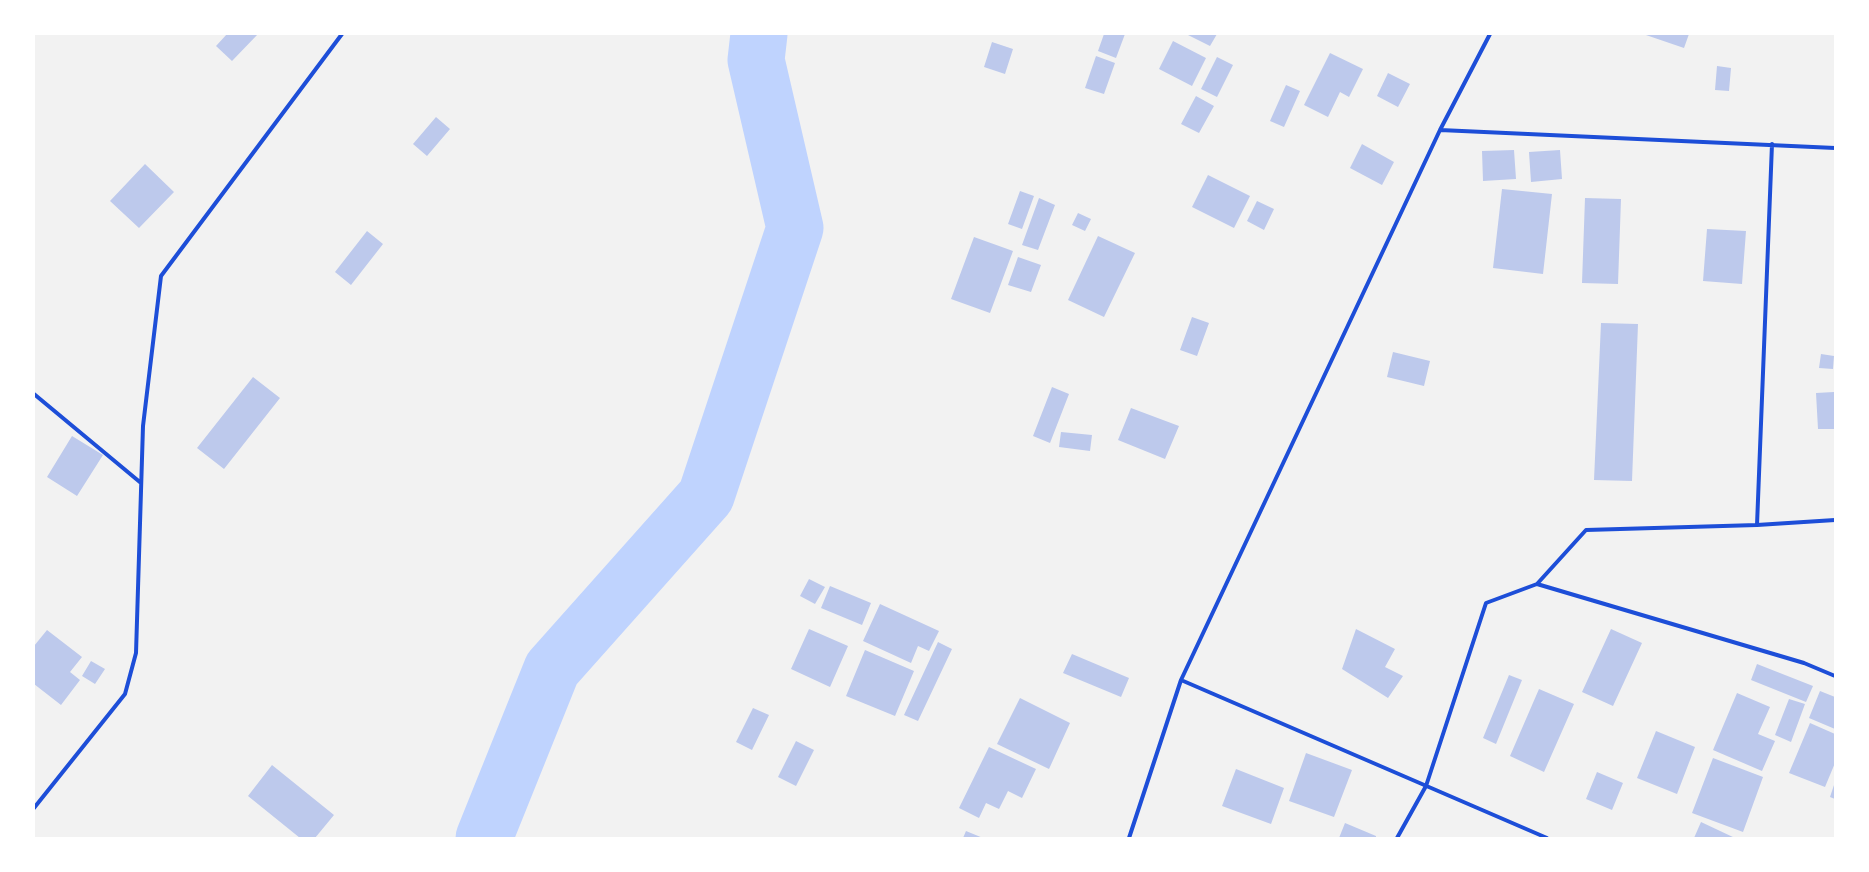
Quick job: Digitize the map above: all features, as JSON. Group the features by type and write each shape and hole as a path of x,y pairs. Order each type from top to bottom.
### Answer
{"street":[{"path":"34,808 125,694 136,653 143,426 161,276 342,34"},
{"path":"1129,838 1181,680 1440,130 1490,34"},
{"path":"1440,130 1835,148"},
{"path":"1757,525 1772,144"},
{"path":"34,394 141,483"},
{"path":"1397,838 1426,786 1486,603 1537,584 1586,530 1757,525 1835,520"},
{"path":"1537,584 1804,663 1835,676"},
{"path":"1181,680 1547,838"}],"building":[{"path":"227,34 258,34 232,61 216,46"},
{"path":"1104,34 1125,34 1116,58 1098,51"},
{"path":"1186,34 1217,34 1210,46"},
{"path":"1643,34 1689,34 1684,48"},
{"path":"1173,41 1206,58 1192,86 1159,69"},
{"path":"992,42 1013,49 1005,74 984,67"},
{"path":"1330,53 1363,69 1349,97 1340,92 1328,117 1304,105"},
{"path":"1096,56 1115,63 1104,94 1085,88"},
{"path":"1217,57 1233,65 1217,97 1201,89"},
{"path":"1717,66 1731,68 1729,91 1715,90"},
{"path":"1388,73 1410,84 1398,107 1377,96"},
{"path":"1286,85 1300,91 1284,127 1270,121"},
{"path":"1196,96 1214,106 1199,133 1181,124"},
{"path":"436,117 450,129 427,156 413,144"},
{"path":"1362,144 1394,162 1382,185 1350,168"},
{"path":"1514,150 1516,179 1483,181 1482,151"},
{"path":"1560,150 1562,179 1531,182 1529,152"},
{"path":"145,164 174,192 139,228 110,201"},
{"path":"1208,175 1250,196 1234,228 1192,207"},
{"path":"1502,189 1552,194 1543,274 1493,268"},
{"path":"1020,191 1034,196 1022,229 1008,224"},
{"path":"1039,198 1055,205 1038,250 1022,245"},
{"path":"1585,198 1621,199 1618,284 1582,283"},
{"path":"1257,201 1274,209 1264,230 1247,221"},
{"path":"1078,213 1091,219 1085,231 1072,225"},
{"path":"1707,229 1746,231 1742,284 1703,281"},
{"path":"367,231 383,244 351,285 335,272"},
{"path":"1098,236 1135,253 1104,317 1068,300"},
{"path":"974,237 1013,251 990,313 951,299"},
{"path":"1018,257 1041,265 1031,292 1008,285"},
{"path":"1192,317 1209,323 1197,356 1180,350"},
{"path":"1601,323 1638,324 1632,481 1594,480"},
{"path":"1393,352 1430,361 1424,386 1387,377"},
{"path":"1821,354 1834,356 1833,369 1819,368"},
{"path":"253,377 280,398 224,469 197,448"},
{"path":"1052,387 1069,394 1050,443 1033,436"},
{"path":"1834,392 1834,429 1818,429 1816,393"},
{"path":"1131,408 1179,426 1165,459 1118,440"},
{"path":"1061,432 1092,435 1090,451 1059,447"},
{"path":"72,436 103,455 77,496 47,477"},
{"path":"809,579 825,587 815,604 800,596"},
{"path":"830,586 871,603 862,625 821,608"},
{"path":"880,604 939,631 929,651 918,646 911,663 863,641"},
{"path":"809,629 848,646 830,687 791,669"},
{"path":"1356,629 1395,649 1385,667 1403,676 1388,698 1342,669"},
{"path":"1611,629 1642,643 1613,706 1582,692"},
{"path":"47,630 82,657 70,672 80,680 61,705 34,684 34,646"},
{"path":"938,642 952,649 918,721 904,715"},
{"path":"865,650 914,671 895,716 846,696"},
{"path":"1072,654 1129,678 1121,697 1063,673"},
{"path":"91,661 105,669 95,684 82,676"},
{"path":"1757,664 1813,686 1806,702 1751,680"},
{"path":"1509,675 1522,680 1496,744 1483,738"},
{"path":"1539,689 1574,704 1544,772 1510,756"},
{"path":"1820,691 1835,697 1835,729 1809,718"},
{"path":"1737,693 1770,707 1758,734 1775,741 1762,771 1713,750"},
{"path":"1020,698 1070,723 1049,769 997,744"},
{"path":"1789,699 1805,704 1791,742 1775,735"},
{"path":"753,708 769,715 752,750 736,742"},
{"path":"1810,723 1835,734 1835,763 1825,787 1789,773"},
{"path":"1656,731 1695,747 1677,794 1637,778"},
{"path":"796,741 814,750 796,786 778,777"},
{"path":"989,747 1036,769 1022,798 1008,791 999,809 986,803 979,818 959,808"},
{"path":"1306,753 1352,770 1334,817 1289,801"},
{"path":"1713,758 1763,777 1743,832 1692,813"},
{"path":"272,765 334,815 315,838 300,838 248,796"},
{"path":"1236,769 1284,788 1271,824 1222,806"},
{"path":"1597,772 1623,783 1612,810 1586,799"},
{"path":"1835,782 1835,799 1830,797"},
{"path":"1701,822 1735,838 1694,838"},
{"path":"1345,823 1376,836 1376,838 1339,838"},
{"path":"966,831 983,838 963,838"}],"waterway":[{"path":"484,838 552,669 706,496 795,228 756,60 759,34"}]}
